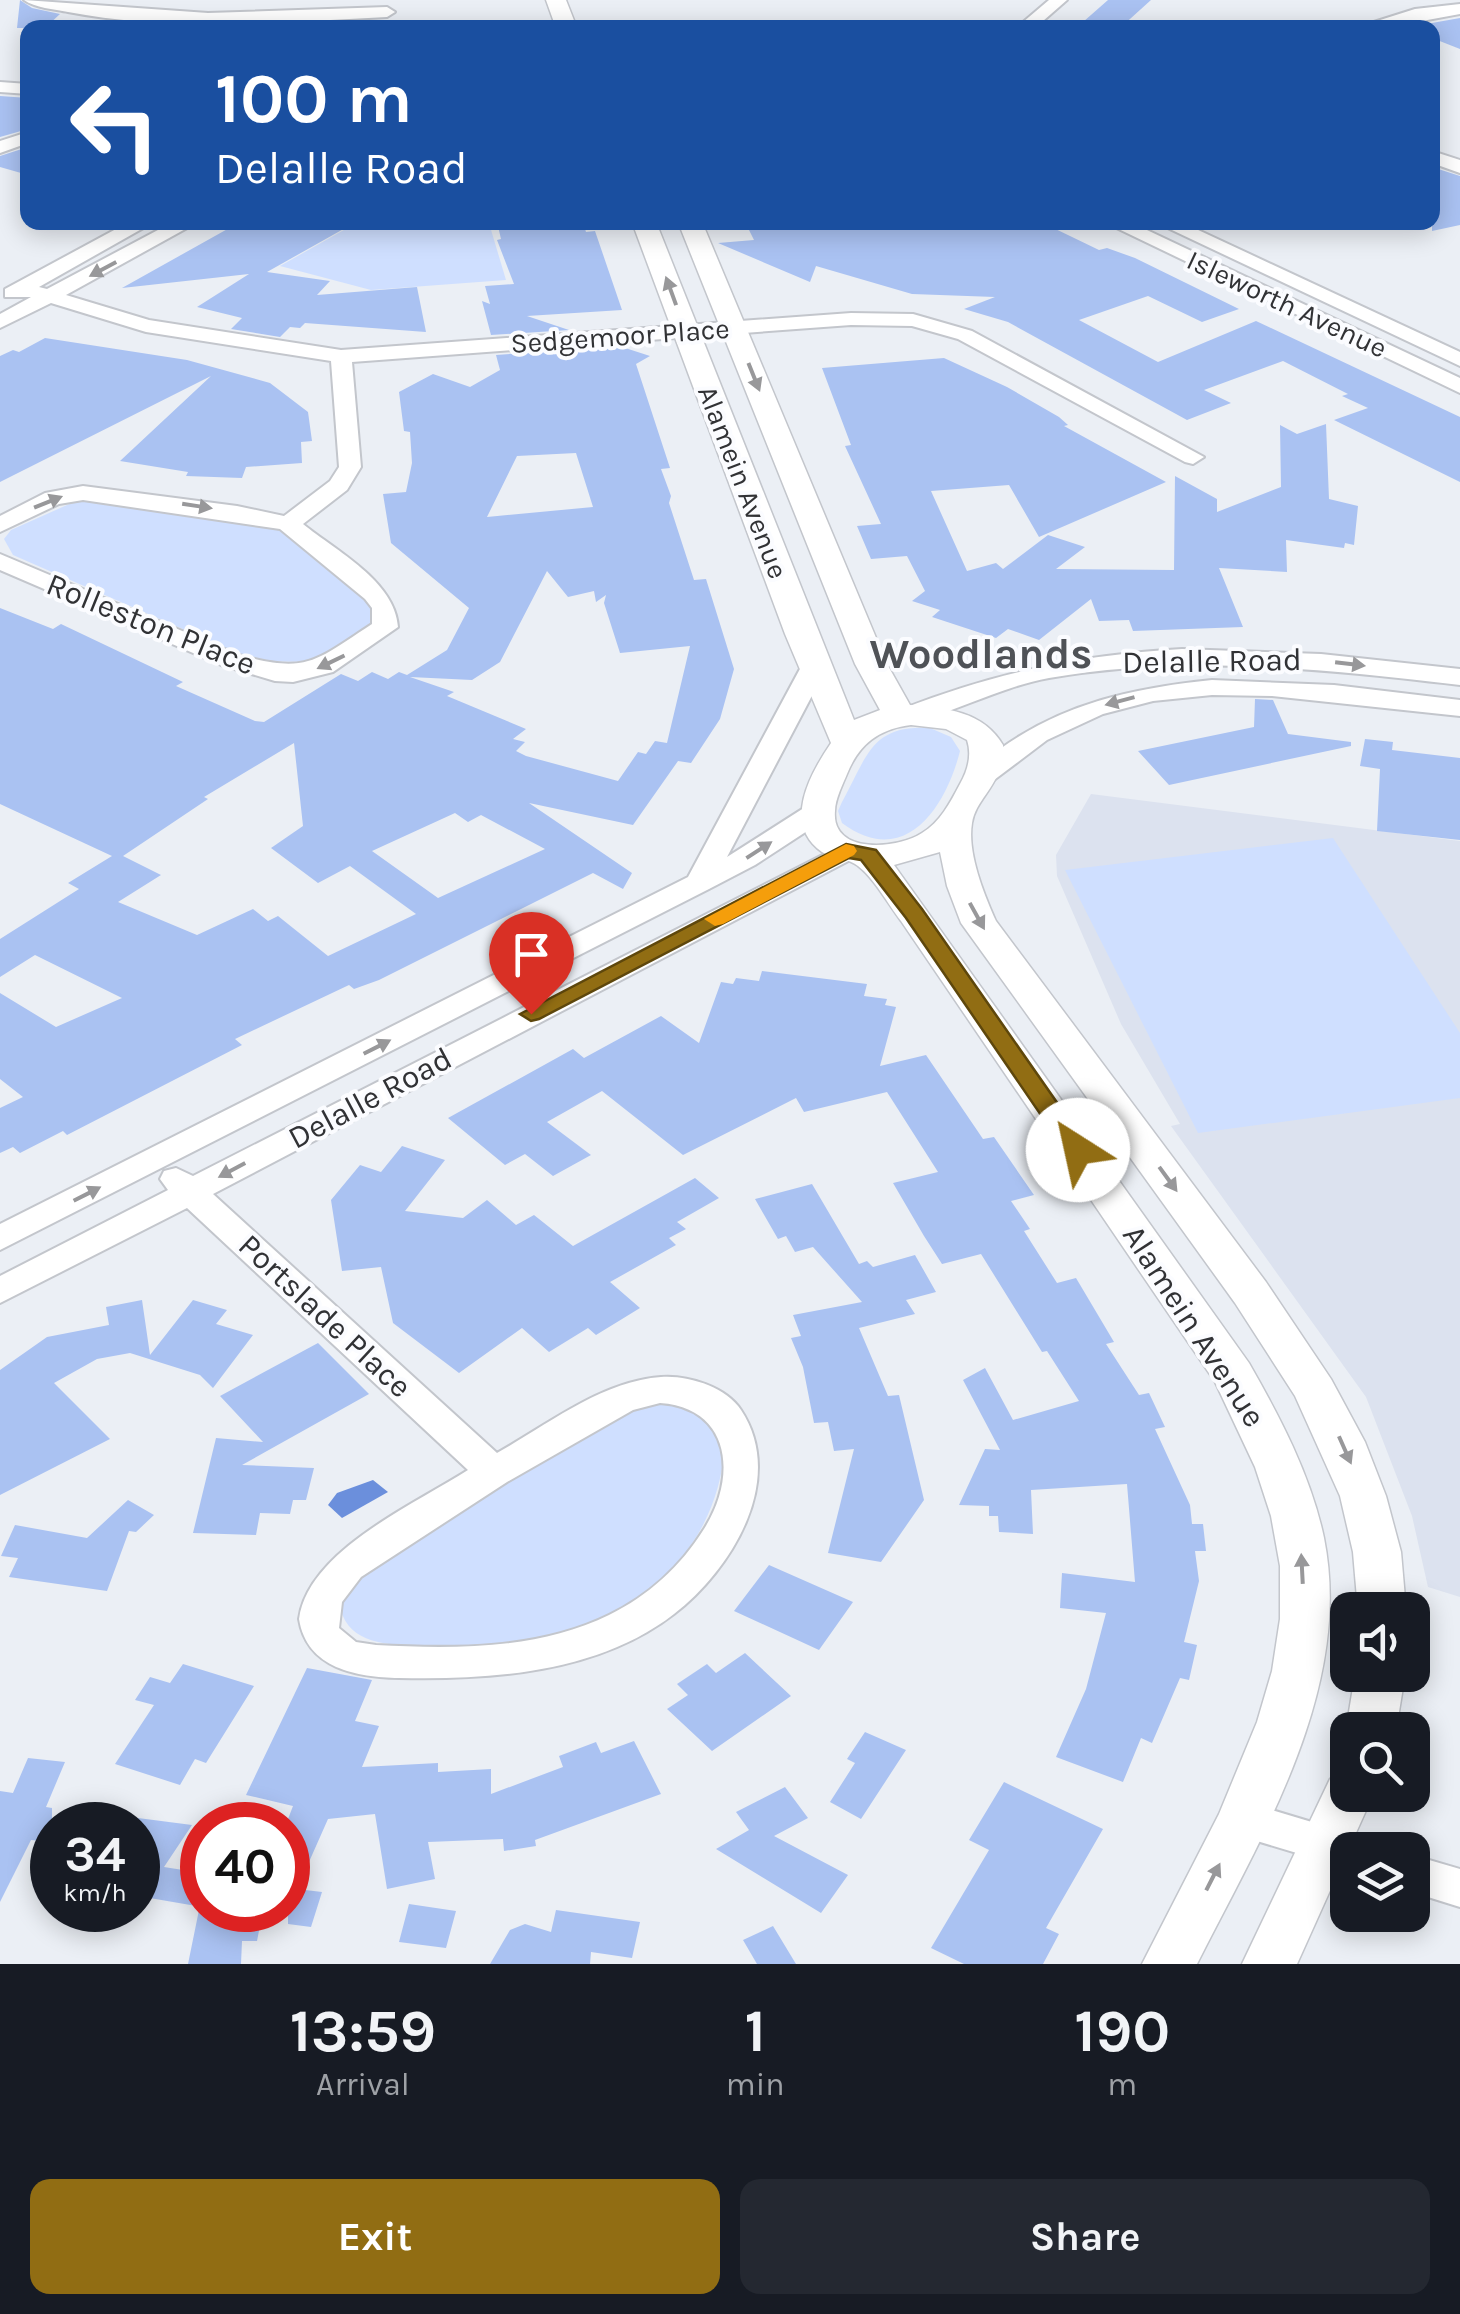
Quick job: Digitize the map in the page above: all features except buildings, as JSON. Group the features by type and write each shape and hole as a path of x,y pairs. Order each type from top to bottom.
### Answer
{"street":[{"path":"32,0 115,15 179,20"},
{"path":"1034,20 1059,0"},
{"path":"1393,20 1460,9"},
{"path":"287,20 387,13"},
{"path":"0,299 129,230"},
{"path":"0,322 174,230"},
{"name":"Alamein Avenue","path":"647,230 785,593 846,740"},
{"name":"Alamein Avenue","path":"693,230 871,664 906,716"},
{"name":"Isleworth Avenue","path":"1130,230 1454,378"},
{"name":"Isleworth Avenue","path":"1181,230 1460,360"},
{"name":"Sedgemoor Place","path":"22,288 146,326 341,356 885,318 940,326 965,335 1193,457"},
{"path":"288,524 339,485 350,467 341,356"},
{"name":"Rolleston Place","path":"0,526 53,498 82,493 158,500 288,524 374,594 386,616 384,627 376,636 342,658 292,674 259,670 0,561"},
{"path":"785,593 840,589"},
{"name":"Delalle Road","path":"906,716 948,698 1057,670 1166,656 1294,657 1460,677"},
{"path":"699,883 814,667"},
{"name":"Delalle Road","path":"984,774 1020,742 1060,721 1118,700 1155,693 1242,686 1460,708"},
{"path":"906,716 950,720 979,732 990,753 984,774 955,823 927,845 891,855 857,853 822,834 816,812 846,740 858,729 906,716"},
{"name":"Delalle Road","path":"0,1238 745,859 816,812"},
{"name":"Alamein Avenue","path":"955,823 961,879 978,922 1271,1322 1314,1388 1358,1479 1373,1530 1380,1592"},
{"name":"Alamein Avenue","path":"857,853 914,914 1233,1374 1280,1475 1304,1565 1301,1638 1290,1697 1272,1753 1242,1820 1169,1964"},
{"name":"Delalle Road","path":"0,1290 857,853"},
{"name":"Portslade Place","path":"155,1160 494,1472"},
{"path":"660,1390 700,1394 718,1404 731,1420 741,1464 730,1519 713,1548 691,1576 663,1601 621,1627 544,1655 452,1664 361,1659 342,1653 325,1639 318,1612 330,1587 348,1566 494,1472 623,1399 660,1390"},
{"path":"1242,1820 1330,1846"},
{"path":"1269,1964 1330,1861"},
{"path":"1430,1878 1460,1888"}],"shaded area":[{"path":"344,230 491,230 506,280 371,290 280,266"},
{"path":"85,497 275,527 370,605 375,618 357,640 309,662 256,661 13,555 4,539 11,530"},
{"path":"930,728 951,737 960,751 945,792 933,811 903,836 885,839 865,836 842,823 838,811 873,747 895,732"},
{"path":"1091,794 1460,841 1460,1597 1428,1587 1412,1516 1366,1397 1171,1126 1180,1124 1121,1024 1057,876 1056,855"},
{"path":"1333,838 1460,1033 1460,1098 1198,1133 1065,870"},
{"path":"644,1400 699,1405 725,1445 717,1489 701,1529 676,1565 643,1595 591,1624 504,1645 389,1644 366,1638 348,1625 339,1602 354,1572"}],"water":[{"path":"373,1480 388,1492 342,1518 328,1505 337,1493"}],"slow traffic":[{"path":"715,919 846,851"}],"district":[{"name":"Woodlands","path":"981,654"}],"route":[{"path":"531,1014 846,851 868,855 914,914 1078,1150"}]}
